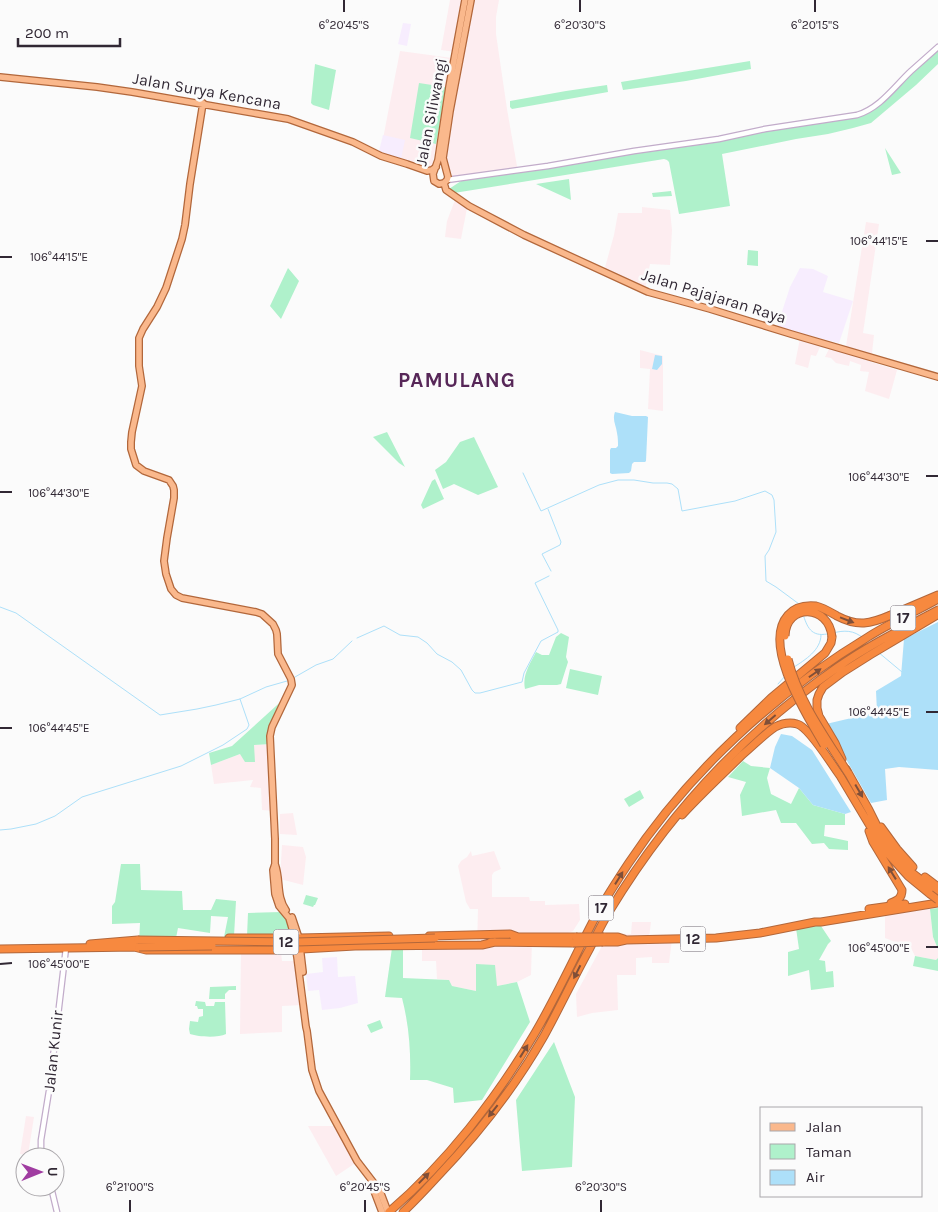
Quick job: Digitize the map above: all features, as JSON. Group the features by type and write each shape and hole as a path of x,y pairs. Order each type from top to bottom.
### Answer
{"highway":[{"path":"937,895 908,876 889,856 866,812 803,708 789,680 785,669 780,632 787,616 793,610 807,606 818,606 856,623 867,623 938,595"},
{"name":"17","path":"385,1211 402,1200 442,1159 503,1082 535,1033 600,909 653,829 684,791 718,755 777,701 828,663 869,636 938,599"},
{"name":"17","path":"879,646 938,610"},
{"path":"718,755 757,710 825,653 829,648 832,630 823,616 816,612 802,612 790,619 785,632 787,654 790,667 799,692 828,742 844,775"},
{"path":"844,775 835,743 819,716 817,708 819,694 828,682 868,652 938,614"},
{"name":"17","path":"403,1212 450,1164 476,1134 517,1079 543,1038 608,913 666,827 704,782 751,736 838,666 868,652"},
{"path":"644,858 703,792 775,727 789,723 797,724 804,728 844,775"},
{"path":"866,812 873,842 902,890 898,900 882,907"},
{"name":"12","path":"815,922 821,919 937,895"},
{"name":"12","path":"435,940 494,942 604,940 617,942 626,940 723,938 821,922 937,895"},
{"path":"494,942 482,945 355,946 284,950 198,951 146,950 136,944 138,937 310,938 510,934 518,937"},
{"name":"12","path":"0,949 136,944 518,937 561,940"},
{"path":"284,950 286,946 285,938"},
{"path":"310,938 308,943 310,949"},
{"name":"12","path":"0,945 66,947"}],"main road":[{"name":"Jalan Siliwangi","path":"465,0 436,168 433,174 434,181 438,184 445,182 448,175 443,158 471,0"},
{"name":"Jalan Surya Kencana","path":"0,77 97,87 288,119 427,172 436,168"},
{"path":"202,104 185,225 181,240 166,288 139,338 142,386 130,442 135,462 140,468 169,480 173,486 174,498 164,561 171,589 182,598 260,612 273,624 277,633 278,654 291,679 292,685 270,736 274,811 275,864 273,870 275,894 279,906 289,918 296,938"},
{"name":"Jalan Surya Kencana","path":"402,163 434,181"},
{"name":"Jalan Pajajaran Raya","path":"445,182 446,190 468,206 524,235 648,292 938,377"},
{"path":"275,864 278,870 279,893 284,907 294,920 309,1025 307,1031 312,1070 319,1091 357,1160 368,1176 385,1211"},
{"path":"285,938 292,928"}],"street":[{"path":"445,182 719,139 765,129 857,115 874,108 912,70 938,48"},
{"name":"Jalan Kunir","path":"40,1147 66,947"},
{"path":"53,1197 57,1212"}],"shaded area":[{"path":"450,0 499,0 496,34 518,172 461,181 453,178 446,158 463,53 441,50"},
{"path":"403,23 411,24 407,46 398,44"},
{"path":"400,51 452,58 432,167 428,168 380,154"},
{"path":"383,135 405,140 401,159 379,151"},
{"path":"455,200 467,208 461,239 445,237 447,221"},
{"path":"642,207 670,210 672,230 670,265 650,264 645,289 604,271 618,213 642,213"},
{"path":"866,222 879,224 863,333 874,335 871,362 897,370 889,399 865,391 869,372 860,371 861,365 850,361 849,366 836,363 831,358 825,357 829,349 820,347 816,356 811,355 808,368 795,364 800,338 846,346"},
{"path":"800,268 813,269 828,276 823,292 853,301 839,343 777,327 790,287"},
{"path":"640,350 663,356 663,411 648,409 650,369 640,368"},
{"path":"271,744 275,811 262,810 261,788 250,787 253,780 214,784 211,765 240,754 254,762 254,745"},
{"path":"293,813 297,835 280,834 280,814"},
{"path":"282,845 303,847 306,857 303,885 280,879"},
{"path":"471,851 472,856 494,851 501,869 492,875 492,897 529,897 530,901 545,901 545,905 579,904 580,920 573,931 553,939 532,940 531,975 517,982 497,986 477,964 476,991 452,986 449,980 437,979 436,961 422,961 422,944 477,947 478,909 470,909 466,902 458,866"},
{"path":"930,909 933,937 938,949 938,958 936,960 915,956 911,948 885,938 885,915"},
{"path":"632,922 651,922 649,938 672,939 669,963 652,963 652,957 636,958 636,975 617,975 618,1010 577,1017 576,994 609,933 631,934"},
{"path":"281,952 282,961 297,961 303,1005 282,1006 282,1032 240,1034 241,953"},
{"path":"337,957 338,977 355,976 358,1003 322,1010 319,990 308,991 306,974 323,972 322,958"},
{"path":"26,1116 34,1117 29,1147 21,1147"},
{"path":"308,1126 336,1126 357,1162 336,1176"}],"green space":[{"path":"938,47 938,64 871,123 828,134 722,154 730,206 679,214 669,162 664,159 454,193 449,189 461,181 853,118 869,111"},
{"path":"750,61 751,69 686,81 623,90 621,82"},
{"path":"315,64 336,70 329,110 311,103"},
{"path":"419,83 445,87 446,89 436,144 410,138"},
{"path":"607,85 608,92 512,109 510,107 510,101"},
{"path":"885,148 901,173 892,175"},
{"path":"569,179 571,200 536,184"},
{"path":"671,191 672,196 653,197 652,193"},
{"path":"748,250 758,251 758,266 747,265"},
{"path":"288,268 299,281 281,319 270,306"},
{"path":"387,432 405,467 373,437"},
{"path":"474,437 498,487 478,495 454,484 443,489 435,470 446,462 460,442"},
{"path":"435,479 444,499 423,509 421,505 432,481"},
{"path":"561,633 569,637 566,657 568,662 561,684 539,685 525,689 526,674 536,652 542,655 549,655 556,637"},
{"path":"570,669 602,676 598,695 566,688"},
{"path":"287,696 270,730 271,744 254,745 255,762 245,762 240,754 211,765 209,753 232,746"},
{"path":"743,761 751,766 770,768 767,778 771,794 791,804 799,788 813,805 845,814 845,825 825,825 824,836 848,841 848,850 829,849 824,843 812,844 796,823 781,823 776,810 742,816 740,795 746,782 728,777"},
{"path":"640,790 644,798 629,807 624,799"},
{"path":"121,864 140,864 141,890 182,891 183,910 211,910 216,899 236,901 234,936 224,937 228,917 211,916 210,933 178,928 175,943 139,943 140,923 112,924 112,906 115,902"},
{"path":"306,895 318,898 313,907 303,904"},
{"path":"938,908 938,949 933,937 930,909"},
{"path":"281,912 288,920 289,929 284,937 247,936 248,913"},
{"path":"819,923 831,941 819,960 825,961 826,972 833,971 834,987 811,990 809,970 788,976 788,952 799,949 796,928"},
{"path":"392,948 403,948 403,978 449,980 452,986 476,991 476,964 495,965 497,986 517,982 530,1022 482,1100 454,1103 453,1088 427,1080 410,1080 409,1039 402,998 385,997"},
{"path":"915,956 936,960 938,958 938,971 913,966"},
{"path":"236,986 236,990 229,990 225,994 225,999 209,999 210,987"},
{"path":"196,1001 205,1002 206,1006 214,1006 215,1002 225,1002 226,1034 208,1037 190,1034 190,1021 198,1022 199,1017 203,1016 203,1009 198,1009 195,1006"},
{"path":"380,1020 383,1028 371,1033 367,1025"},
{"path":"554,1042 575,1097 572,1167 522,1171 516,1100"}],"water":[{"path":"655,355 662,356 662,364 657,370 652,369"},
{"path":"615,412 648,417 646,461 634,462 629,473 610,473 610,450 618,446 614,420"},
{"path":"938,622 938,770 899,767 885,769 887,800 871,803 826,724 877,712 876,691 901,676 904,639"},
{"path":"781,734 792,736 812,750 851,812 845,814 813,805 799,788 770,768 775,747"}],"waterway":[{"path":"523,473 541,511 599,485 618,480 672,484 678,489 682,511 735,501 765,491 772,495 774,500 776,532 765,556 766,581 799,604"},
{"path":"548,509 561,542 560,545 542,554 551,571"},
{"path":"357,638 384,626 400,635 418,637 427,643 437,654 452,662 461,670 475,693 522,682 524,673 541,641 558,632 535,583 549,576"},
{"path":"0,607 16,613 160,715 240,699 266,687 287,681"},
{"path":"803,614 806,623 813,632 822,635 827,634"},
{"path":"833,633 849,631 863,638"},
{"path":"794,667 815,650 821,635"},
{"path":"295,677 316,665 333,659 352,641"},
{"path":"878,652 902,672"},
{"path":"778,684 786,675"},
{"path":"0,830 36,824 55,816 82,797 181,766 223,745 247,729 249,725 240,699"}],"district":[{"name":"PAMULANG","path":"457,380"}]}
